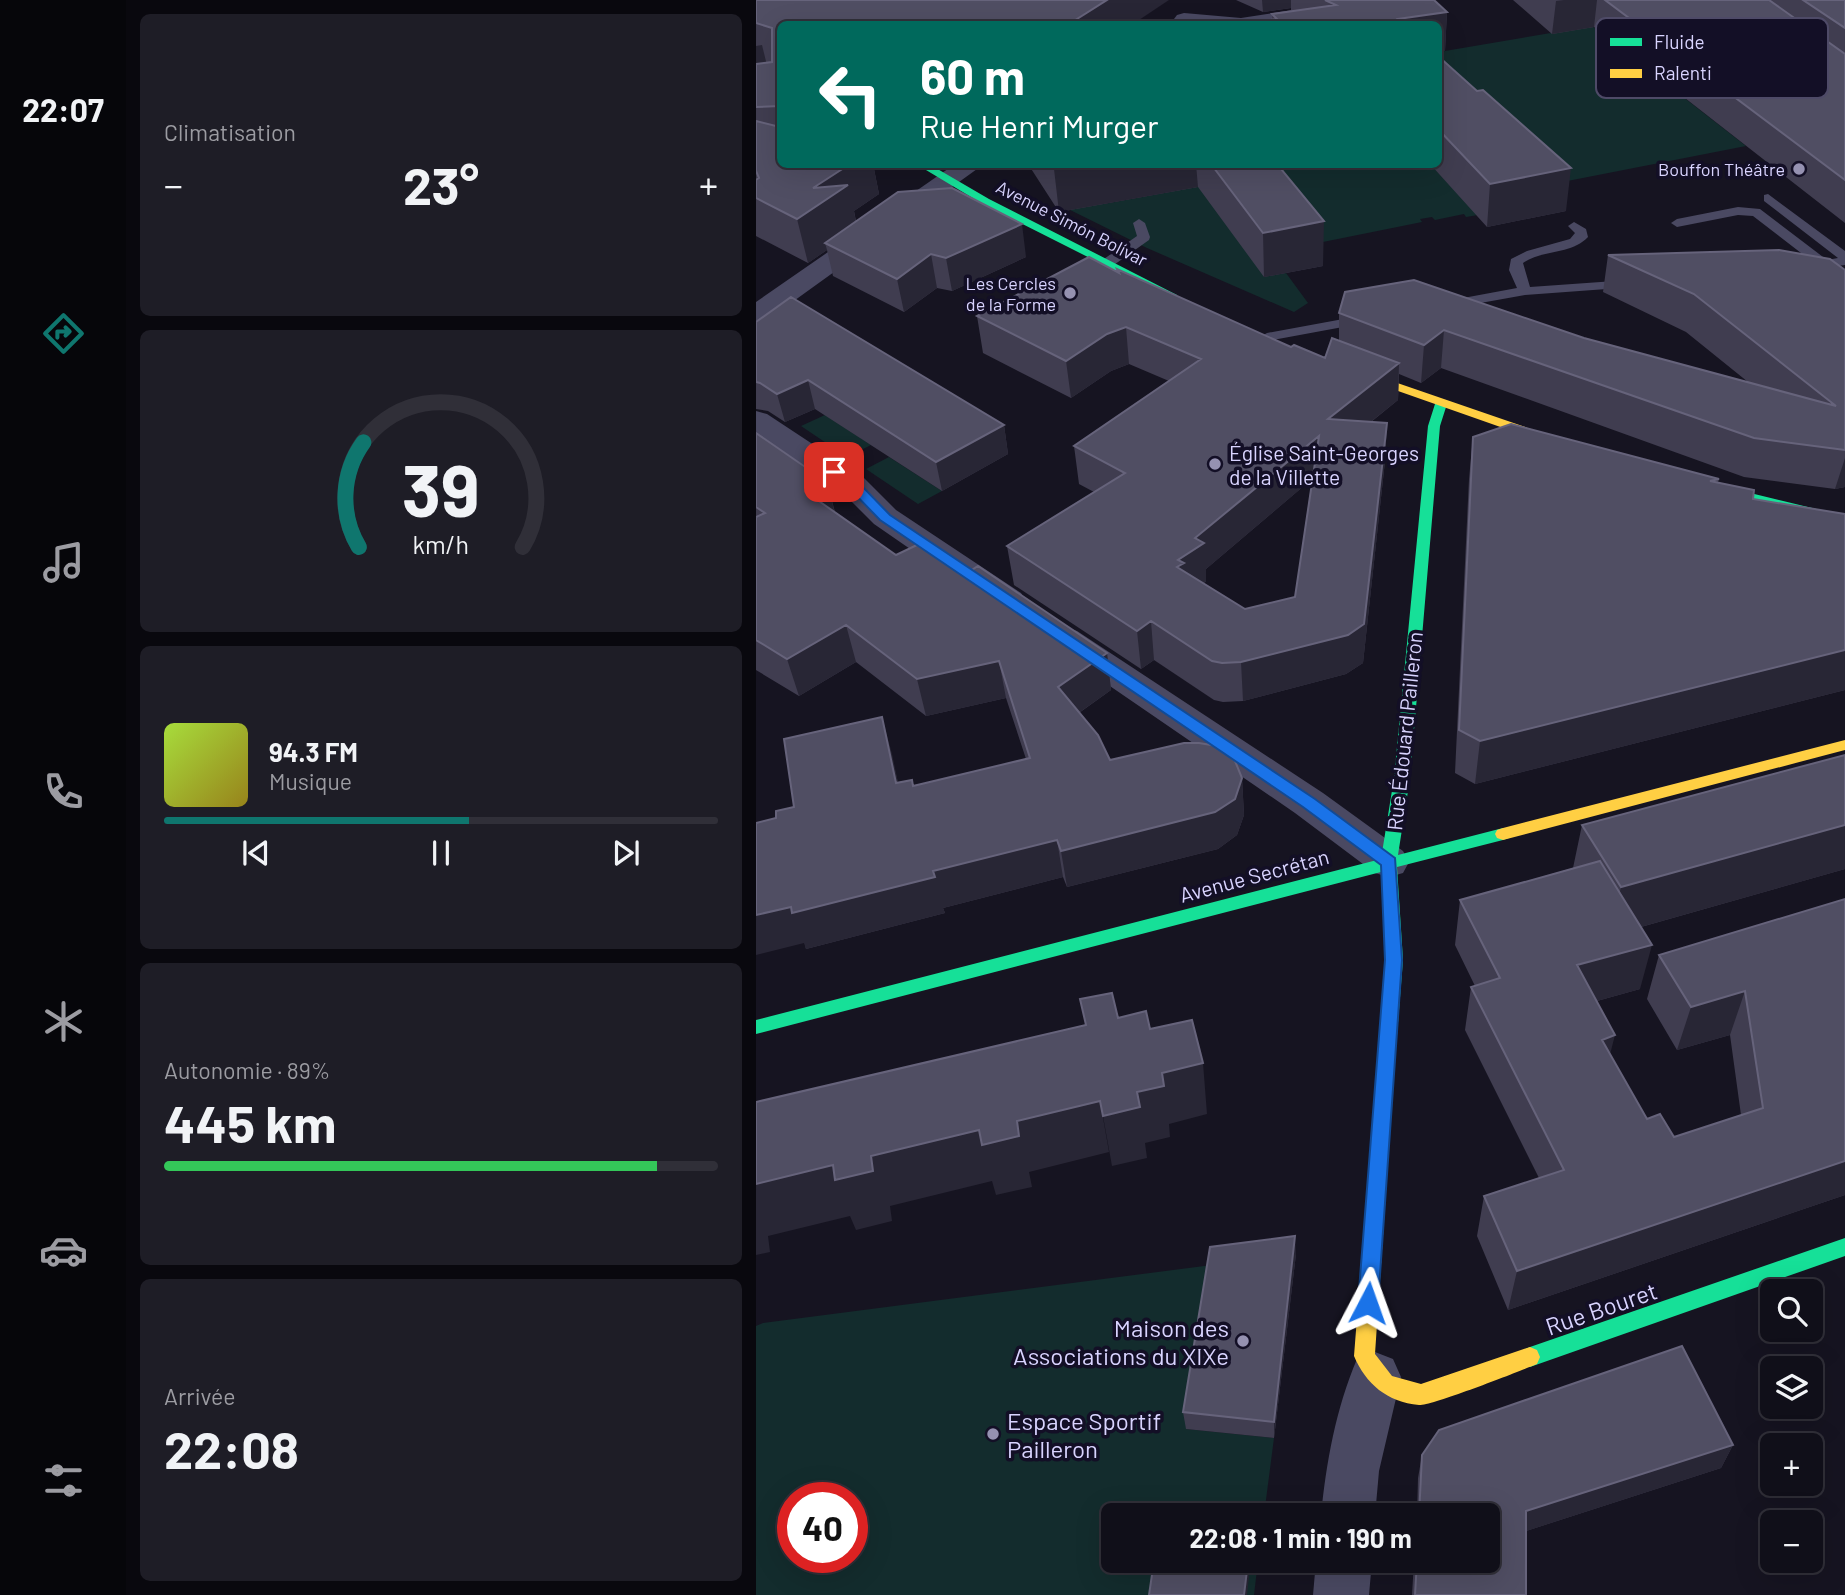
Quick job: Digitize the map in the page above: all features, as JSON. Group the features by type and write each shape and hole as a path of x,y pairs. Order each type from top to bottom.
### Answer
{"street":[{"path":"1181,21 1211,0"},
{"path":"1252,21 1397,0"},
{"name":"Avenue Simón Bolívar","path":"929,168 1106,264 1181,300"},
{"path":"756,315 966,168"},
{"path":"1260,335 1297,351"},
{"path":"1330,364 1572,447"},
{"name":"Rue Édouard Pailleron","path":"1375,1377 1364,1356 1394,960 1389,862 1402,778 1434,426 1441,404"},
{"path":"756,420 853,485 885,517 1309,803 1389,862"},
{"path":"1687,481 1845,520"},
{"name":"Avenue Secrétan","path":"756,1027 1845,745"},
{"name":"Rue Bouret","path":"1375,1377 1390,1390 1421,1395 1845,1247"},
{"path":"1349,1503 1352,1471 1375,1377"},
{"path":"1341,1595 1343,1573"}],"lane":[{"path":"1768,198 1845,259"},
{"path":"1677,223 1738,211 1756,212 1825,265"},
{"path":"1106,264 1144,237 1139,223"},
{"path":"1525,291 1516,270 1516,262 1531,254 1576,243 1582,237 1581,232 1574,226"},
{"path":"1799,270 1845,259"},
{"path":"1430,308 1525,291 1647,283"},
{"path":"1260,335 1378,317"}],"green space":[{"path":"1592,26 1596,29 1596,98 1684,98 1746,146 1547,185 1442,124 1442,51"},
{"path":"1225,168 1434,168 1478,215 1420,219 1422,222 1308,245 1263,277 1286,273 1308,303 1294,312 1147,248 1058,204 1104,204 1169,192"},
{"path":"825,415 871,445 847,457 801,426"},
{"path":"889,457 942,491 918,504 866,469"},
{"name":"Espace Sportif Pailleron","path":"1212,1265 1186,1429 1274,1438 1266,1503 1101,1503 1101,1573 1257,1573 1254,1595 756,1595 756,1326"}],"building":[{"path":"756,0 1107,0 1074,21 777,21 777,106 756,107 756,64 772,62 772,28 756,23"},
{"path":"1325,0 1434,0 1447,12 1398,19 1400,21 1264,21 1277,19 1272,14 1336,5"},
{"path":"1605,0 1769,0 1794,18 1629,18"},
{"path":"1803,0 1845,0 1845,28"},
{"path":"1828,42 1845,54 1845,180 1736,98 1828,98"},
{"path":"1442,60 1477,91 1483,90 1571,168 1490,184 1442,133"},
{"path":"756,121 777,126 777,168 844,168 813,188 848,185 797,219 756,198 756,180 759,178 756,171"},
{"path":"1214,168 1280,168 1324,221 1263,233"},
{"path":"952,188 1022,224 946,258 931,254 897,279 825,243 898,192"},
{"path":"1779,250 1830,259 1845,270 1845,450 1754,438 1444,330 1424,345 1339,313 1345,292 1414,280 1584,338 1836,406 1694,294 1608,255"},
{"path":"1089,257 1119,273 1117,269 1291,347 1294,345 1325,358 1332,338 1399,363 1328,419 1387,423 1364,624 1348,635 1241,662 1212,661 1151,621 1137,631 1007,546 1125,473 1074,446 1201,359 1126,327 1107,334 1066,361 977,316","holes":["1319,436 1295,597 1245,609 1177,567 1184,563 1178,560 1204,543 1195,538"]},
{"path":"791,297 1004,425 936,462 808,380 777,394 756,382 756,322"},
{"path":"1511,424 1719,479 1710,481 1754,490 1753,499 1845,514 1845,650 1480,741 1459,730 1473,437"},
{"path":"756,433 827,482 806,492 896,555 919,544 964,575 978,566 1107,653 1058,687 1098,735 1110,760 1184,743 1217,746 1235,761 1242,778 1235,799 1215,812 1061,851 1057,840 933,871 935,877 792,913 791,907 756,915 756,823 776,818 776,811 794,807 784,739 882,717 896,783 912,780 913,786 1030,758 999,661 917,679 846,625 787,659 756,640 756,517 765,513 756,507"},
{"path":"1845,755 1845,825 1621,887 1582,825"},
{"path":"1600,861 1652,945 1577,965 1615,1035 1602,1040 1647,1119 1660,1114 1674,1137 1763,1108 1745,991 1691,1007 1659,955 1845,899 1845,1161 1517,1271 1484,1196 1564,1170 1471,987 1500,978 1460,900"},
{"path":"1112,993 1118,1018 1146,1011 1150,1029 1192,1020 1203,1063 1162,1073 1164,1086 1137,1092 1140,1107 1103,1116 1100,1101 1017,1121 1019,1136 982,1145 979,1130 871,1156 873,1171 835,1180 833,1165 756,1184 756,1102 1086,1025 1080,999"},
{"name":"Maison des Associations du XIXe","path":"1295,1236 1274,1422 1183,1412 1210,1247"},
{"path":"1682,1346 1733,1445 1526,1511 1526,1595 1415,1595 1416,1573 1500,1573 1500,1503 1420,1503 1422,1455 1439,1430"},
{"path":"1152,1573 1247,1573 1244,1595 1149,1595"}],"traffic: fast":[{"path":"928,168 985,201 1171,295"},
{"path":"1385,1073 1394,960 1389,862 1402,778 1434,426 1441,404"},
{"path":"1701,485 1845,520"},
{"path":"756,1027 1503,834"},
{"path":"1530,1357 1845,1247"}],"traffic: slow":[{"path":"1348,370 1553,441"},
{"path":"1503,834 1845,745"},
{"path":"1385,1073 1364,1356 1375,1374 1386,1385 1421,1395 1530,1357"}],"place":[{"name":"Bouffon Théâtre","path":"1799,169"},
{"name":"Les Cercles de la Forme","path":"1070,293"},
{"name":"Église Saint-Georges de la Villette","path":"1215,464"},
{"name":"Maison des Associations du XIXe","path":"1243,1341"},
{"name":"Espace Sportif Pailleron","path":"993,1434"}],"route":[{"path":"834,472 853,485 885,517 1309,803 1389,862 1394,960 1368,1303"}]}
